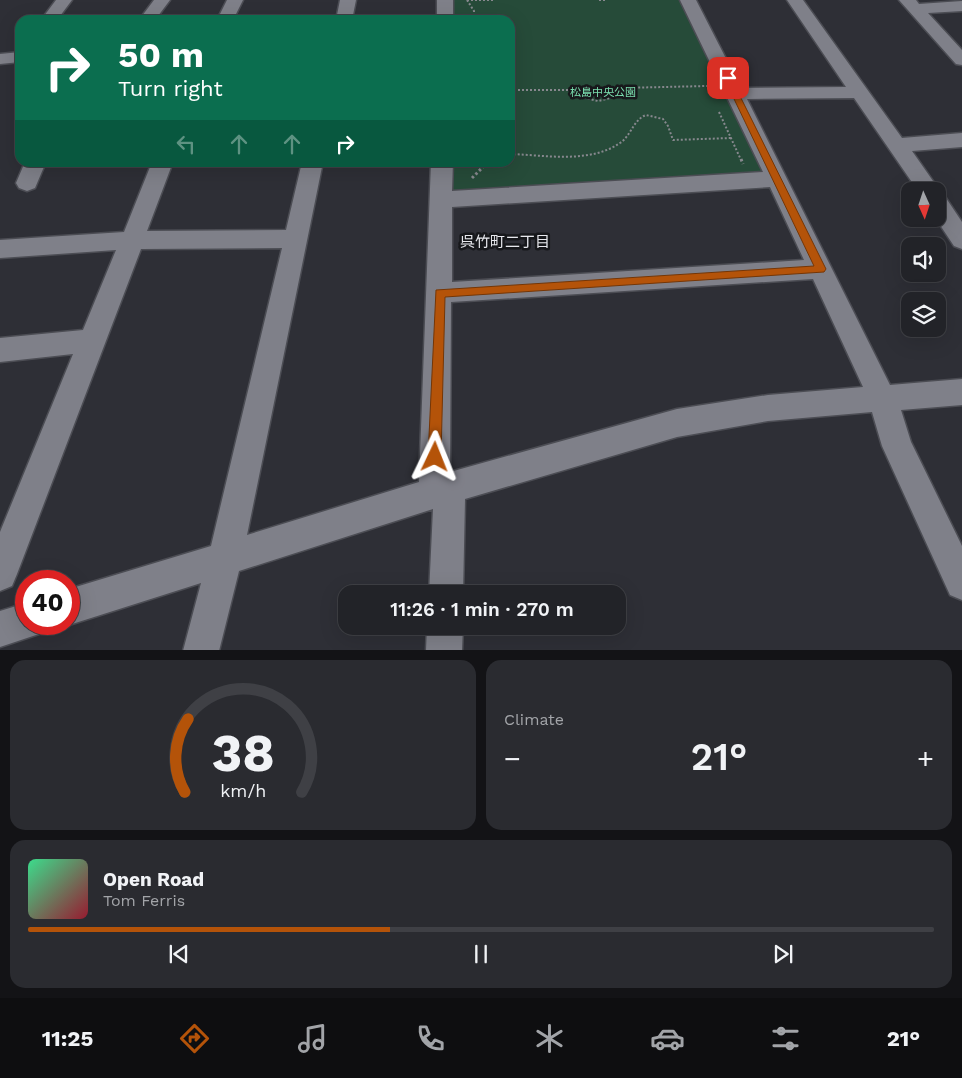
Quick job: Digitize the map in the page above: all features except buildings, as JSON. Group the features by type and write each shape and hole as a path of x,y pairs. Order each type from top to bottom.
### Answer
{"street":[{"path":"54,15 64,0"},
{"path":"151,15 162,0"},
{"path":"228,15 235,0"},
{"path":"345,15 348,0"},
{"path":"445,0 445,15"},
{"path":"688,0 736,94 883,400 897,446 962,582"},
{"path":"795,0 923,182"},
{"path":"911,5 962,6"},
{"path":"911,5 962,60"},
{"path":"0,59 15,58"},
{"path":"736,94 861,92"},
{"path":"897,145 962,140"},
{"path":"27,183 34,167"},
{"path":"0,574 161,167"},
{"path":"201,650 225,558 312,167"},
{"path":"442,167 440,293 442,491 446,585"},
{"path":"441,200 777,179"},
{"path":"946,216 962,240"},
{"path":"0,249 131,240 296,239"},
{"path":"440,293 821,269"},
{"path":"0,350 93,341"},
{"path":"80,604 442,491 677,423 768,408 962,392"},
{"path":"0,629 15,624"},
{"path":"444,650 445,635"}],"path":[{"path":"467,0 494,0"},
{"path":"467,0 474,11 474,15"},
{"path":"598,0 606,0"},
{"path":"515,90 572,90 580,97 597,101 616,97 621,88 707,86"},
{"path":"515,154 550,157 599,151 620,143 628,137 638,118 644,115 654,116 666,122 673,140 731,138"}],"green space":[{"name":"松島中央公園","path":"454,0 681,0 763,170 756,175 461,194 453,190 453,167 515,167 515,15 454,15"}],"district":[{"name":"呉竹町二丁目","path":"505,242"}],"route":[{"path":"435,457 440,293 821,269 728,78"}]}
